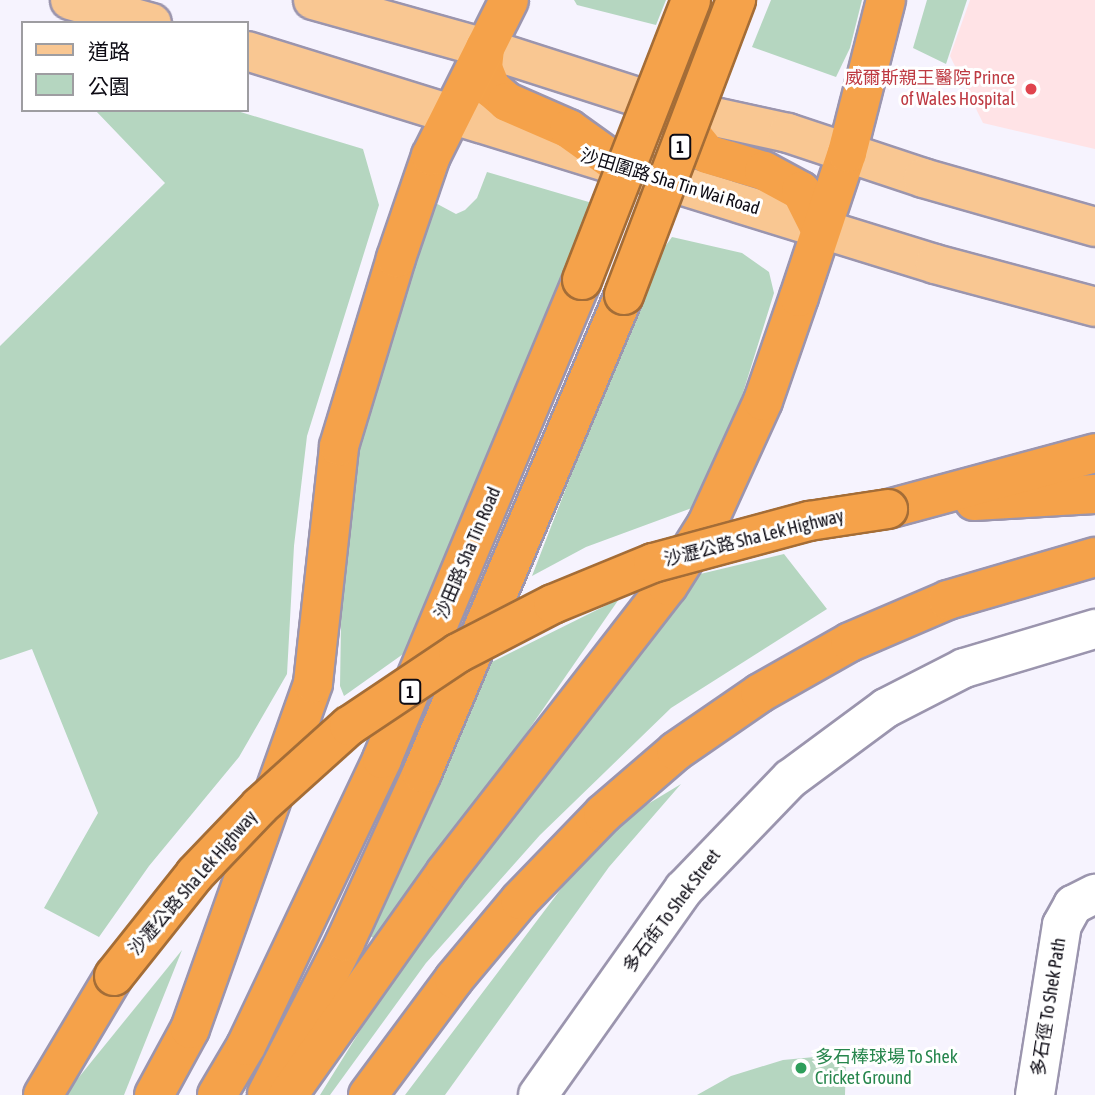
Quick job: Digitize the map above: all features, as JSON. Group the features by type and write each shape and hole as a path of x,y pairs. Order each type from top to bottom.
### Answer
{"highway":[{"path":"154,1095 190,1029 313,683 339,446 396,258 451,114 509,0"},
{"name":"沙田路 Sha Tin Road","path":"218,1095 246,1046 382,760 582,280 691,0"},
{"name":"1","path":"266,1095 345,942 422,773 624,295 736,0"},
{"path":"288,1095 445,873 668,586 707,524 763,401 847,153 887,0"},
{"path":"485,48 483,68 499,95 529,115 569,129 615,162"},
{"path":"669,107 707,154 764,171 801,191 820,229"},
{"path":"888,509 1095,453"},
{"name":"沙瀝公路 Sha Lek Highway","path":"43,1095 114,976 195,874 260,806 349,726 458,653 534,613 653,563 810,521 888,509 1095,494"},
{"path":"368,1095 454,979 520,900 603,814 676,751 760,693 850,642 948,600 1095,557"}],"main road":[{"path":"71,0 145,21"},
{"path":"313,0 485,48 669,107 788,134 1095,227"},
{"name":"沙田圍路 Sha Tin Wai Road","path":"248,51 615,162 820,229 1095,307"}],"street":[{"name":"多石街 To Shek Street","path":"538,1095 684,889 790,779 886,708 964,668 1095,629"},
{"name":"多石徑 To Shek Path","path":"1035,1095 1062,925 1073,905 1095,894"}],"shaded area":[{"name":"威爾斯親王醫院 Prince of Wales Hospital","path":"970,0 1095,0 1095,149 983,123 950,56"}],"green space":[{"path":"574,0 666,0 656,25 577,5"},
{"path":"771,0 862,0 850,48 836,77 752,47"},
{"path":"927,0 967,0 946,64 913,48"},
{"path":"97,112 241,112 363,149 379,205 307,436 294,546 287,674 239,757 149,866 99,937 44,908 98,813 32,649 0,660 0,346 165,183"},
{"path":"487,172 599,205 413,647 344,696 340,686 342,563 354,444 428,199 456,214 465,210 477,198"},
{"path":"672,237 742,253 769,272 774,293 742,396 700,505 586,547 532,576 653,263"},
{"path":"784,554 827,609 671,708 540,835 426,963 330,1095 320,1095 409,952 696,575"},
{"path":"619,599 382,942 365,934 482,667"},
{"path":"681,784 609,867 445,1095 405,1095 573,873 628,816"},
{"path":"182,950 124,1095 67,1095 75,1082"},
{"name":"多石棒球場 To Shek Cricket Ground","path":"846,1054 845,1095 697,1095 731,1076 783,1060"}],"place":[{"name":"威爾斯親王醫院 Prince of Wales Hospital","path":"1031,89"},
{"name":"多石棒球場 To Shek Cricket Ground","path":"801,1068"}]}
